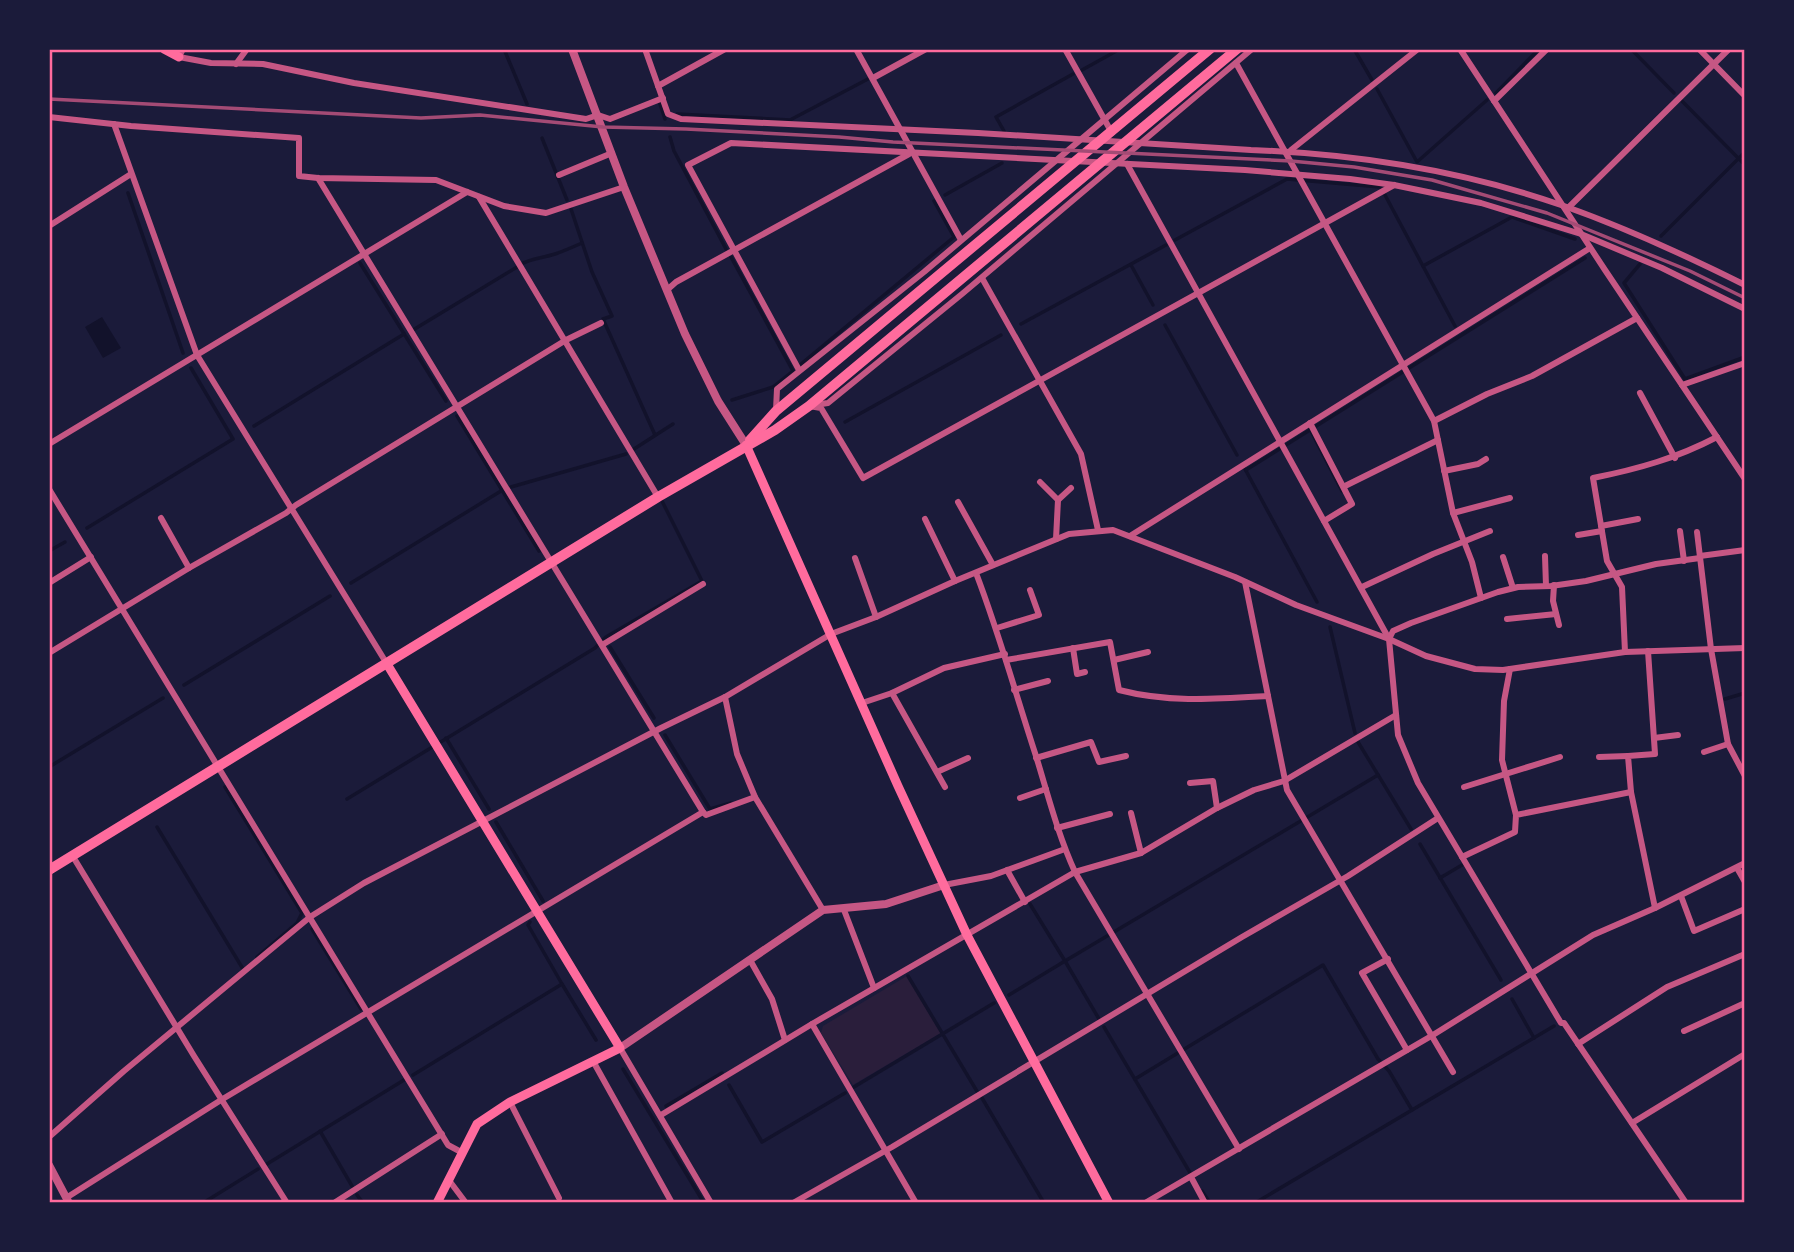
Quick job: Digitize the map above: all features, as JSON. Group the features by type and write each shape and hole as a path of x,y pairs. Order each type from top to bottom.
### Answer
{"highway":[{"path":"746,445 776,411 1210,49"},
{"path":"49,870 658,497 775,430 809,406 1237,49"}],"main road":[{"path":"164,49 181,53"},
{"path":"746,445 967,935 1109,1203"},
{"path":"387,664 620,1048 510,1102 477,1124 437,1203"}],"street":[{"path":"236,64 247,49"},
{"path":"572,49 624,187 667,290 707,380 746,445"},
{"path":"645,49 668,114 681,119 1288,151 1422,169 1494,185 1566,207 1658,244 1745,285"},
{"path":"658,86 725,49"},
{"path":"856,49 961,240"},
{"path":"873,78 926,49"},
{"path":"1065,49 1116,141"},
{"path":"776,411 777,389 961,240 1188,49"},
{"path":"809,406 828,403 982,278 1252,49"},
{"path":"1288,151 1418,49"},
{"path":"1460,49 1682,385 1741,467 1745,479"},
{"path":"1494,101 1547,49"},
{"path":"1699,49 1745,96"},
{"path":"1566,207 1729,49"},
{"path":"181,53 211,63 262,64 354,83 586,119 598,115 610,119 663,98"},
{"path":"1236,63 1288,151 1434,421 1453,513 1472,562 1481,598"},
{"path":"49,117 299,138 299,176 436,180 504,205 546,214 624,187"},
{"path":"114,124 197,355 387,664"},
{"path":"799,370 688,165 737,142 900,153 914,151 1119,162 1299,174 1394,185 1481,203 1581,234 1662,268 1745,309"},
{"path":"667,290 676,282 914,151"},
{"path":"559,175 612,153"},
{"path":"1127,164 1390,639 1398,735 1418,783 1561,1023 1564,1023 1686,1203"},
{"path":"49,226 131,174"},
{"path":"318,178 703,812 706,815 755,797"},
{"path":"809,406 821,408 863,478 1394,185"},
{"path":"49,444 467,192"},
{"path":"480,197 658,497"},
{"path":"1130,537 1590,248"},
{"path":"982,278 1081,454 1098,530"},
{"path":"1434,421 1487,394 1532,376 1637,318"},
{"path":"49,653 291,509 566,340 601,323"},
{"path":"1682,385 1745,363"},
{"path":"1640,393 1675,458"},
{"path":"1310,423 1352,504 1325,521"},
{"path":"1625,652 1622,587 1607,561 1593,478 1635,470 1675,458 1717,437"},
{"path":"1345,486 1438,440"},
{"path":"1444,471 1478,464 1486,459"},
{"path":"1040,482 1058,500"},
{"path":"1056,539 1058,500 1071,488"},
{"path":"49,489 442,1134 449,1145 461,1152"},
{"path":"1453,513 1510,498"},
{"path":"958,502 993,565"},
{"path":"161,518 189,568"},
{"path":"925,519 955,582"},
{"path":"1578,535 1638,519"},
{"path":"49,1137 310,917 364,883 725,697 831,634 1069,534 1113,530 1296,605 1390,639 1426,656 1475,669 1510,669 1625,652 1745,648"},
{"path":"1362,587 1490,531"},
{"path":"1680,531 1684,561"},
{"path":"1697,532 1711,649 1728,744 1745,776"},
{"path":"1390,639 1393,631 1411,623 1513,588 1550,586 1745,550"},
{"path":"1545,556 1559,625"},
{"path":"49,583 91,557"},
{"path":"1503,557 1513,588"},
{"path":"855,558 876,617"},
{"path":"976,573 997,628 1057,828 1075,872 1239,1149"},
{"path":"1245,582 1287,790 1453,1072"},
{"path":"602,645 703,583"},
{"path":"997,628 1040,615 1030,590"},
{"path":"1507,619 1556,614"},
{"path":"862,704 944,668 1110,642 1119,690 1139,695 1198,701 1268,696"},
{"path":"1073,648 1077,674 1085,672"},
{"path":"1599,757 1655,754 1648,651"},
{"path":"1114,660 1148,652"},
{"path":"1462,858 1515,832 1516,815 1502,760 1502,734 1510,669"},
{"path":"1014,690 1048,681"},
{"path":"892,693 945,788"},
{"path":"725,697 737,754 755,797 823,910"},
{"path":"661,1115 1075,872 1141,853 1217,808 1254,790 1284,781 1396,715"},
{"path":"1654,738 1678,735"},
{"path":"1036,758 1091,742 1099,762 1126,755"},
{"path":"1704,752 1728,744"},
{"path":"1628,756 1631,792 1655,908"},
{"path":"1464,787 1560,757"},
{"path":"937,772 968,758"},
{"path":"1190,783 1213,781 1217,808"},
{"path":"1020,798 1046,789"},
{"path":"1516,815 1631,792"},
{"path":"49,1166 68,1200 221,1100 703,812"},
{"path":"1131,813 1141,853"},
{"path":"1057,828 1110,814"},
{"path":"793,1203 1340,880 1438,818"},
{"path":"712,1203 620,1048 823,910 886,904 944,885 1007,870 1065,849"},
{"path":"72,855 176,1028 287,1203"},
{"path":"1145,1203 1407,1051 1593,935 1682,896 1745,863"},
{"path":"1737,868 1745,882"},
{"path":"1007,870 1025,902"},
{"path":"1682,896 1694,932 1745,909"},
{"path":"844,910 874,988"},
{"path":"1578,1044 1667,987 1745,954"},
{"path":"750,960 772,999 785,1040"},
{"path":"1388,960 1362,973 1407,1051"},
{"path":"1684,1031 1745,1003"},
{"path":"812,1024 916,1203"},
{"path":"1632,1123 1742,1055 1745,1064"},
{"path":"593,1061 672,1203"},
{"path":"510,1102 559,1198"},
{"path":"334,1203 442,1134"},
{"path":"1191,1177 1205,1203"},
{"path":"448,1179 466,1203"}],"shaded area":[{"path":"102,317 121,348 103,358 85,327"},
{"path":"907,976 941,1033 853,1085 821,1033 823,1026"}],"waterway":[{"path":"504,49 527,104"},
{"path":"1082,70 1120,49"},
{"path":"1354,49 1372,80"},
{"path":"1496,93 1539,49"},
{"path":"1631,49 1674,93"},
{"path":"1004,131 996,117 1073,74"},
{"path":"677,114 790,120 868,79"},
{"path":"1377,89 1417,162 1487,100"},
{"path":"1682,101 1745,165"},
{"path":"660,104 665,119"},
{"path":"670,137 674,151 726,249"},
{"path":"542,138 567,200"},
{"path":"1661,236 1745,152"},
{"path":"945,195 1002,163"},
{"path":"1175,240 1287,179 1380,187"},
{"path":"128,193 183,353"},
{"path":"1385,195 1455,326"},
{"path":"801,364 954,237 934,201"},
{"path":"571,209 592,272 612,316 603,319 655,435"},
{"path":"1423,266 1512,217 1575,239"},
{"path":"521,264 582,243"},
{"path":"1021,324 1166,245"},
{"path":"731,257 793,371 773,387 732,400"},
{"path":"1246,470 1585,258"},
{"path":"360,263 446,401"},
{"path":"1640,264 1624,283 1685,379 1745,357"},
{"path":"1131,265 1153,305"},
{"path":"413,330 517,267"},
{"path":"1165,325 1237,455"},
{"path":"254,426 404,334"},
{"path":"845,422 1001,335"},
{"path":"87,528 233,439 191,368"},
{"path":"457,416 539,551"},
{"path":"634,449 673,424"},
{"path":"1310,429 1342,491"},
{"path":"511,487 626,454"},
{"path":"1245,469 1317,602"},
{"path":"351,583 501,491"},
{"path":"347,799 595,648 606,637 702,581 660,497"},
{"path":"49,551 65,542"},
{"path":"184,685 330,596"},
{"path":"1330,627 1355,733"},
{"path":"610,647 654,718"},
{"path":"1725,699 1745,693"},
{"path":"49,767 163,698"},
{"path":"665,735 710,809 731,803"},
{"path":"446,738 489,809"},
{"path":"1358,742 1411,829"},
{"path":"1030,904 1065,961 1378,775"},
{"path":"225,787 302,913 297,923 257,957"},
{"path":"496,822 543,901"},
{"path":"157,827 243,969"},
{"path":"1420,844 1501,980"},
{"path":"1440,878 1462,865"},
{"path":"530,922 528,925 562,984"},
{"path":"312,929 361,1009"},
{"path":"1009,995 1065,961 1099,1019"},
{"path":"1135,1079 1323,965 1378,1059 1389,1071 1412,1110"},
{"path":"908,976 978,1093"},
{"path":"413,1075 562,984 596,1040"},
{"path":"1512,999 1534,1038"},
{"path":"854,1087 994,1003"},
{"path":"1255,1203 1554,1026"},
{"path":"1104,1027 1192,1176"},
{"path":"623,1069 704,1203"},
{"path":"666,1106 722,1073"},
{"path":"267,1164 404,1080"},
{"path":"729,1085 762,1142 845,1093"},
{"path":"982,1098 1044,1203"},
{"path":"320,1131 352,1186"},
{"path":"203,1203 258,1169"},
{"path":"1202,1191 1210,1203"},
{"path":"357,1195 363,1203"}],"railway":[{"path":"49,99 421,118 480,115 603,127 1291,161 1354,167 1432,180 1547,213 1690,271 1745,298"}]}
